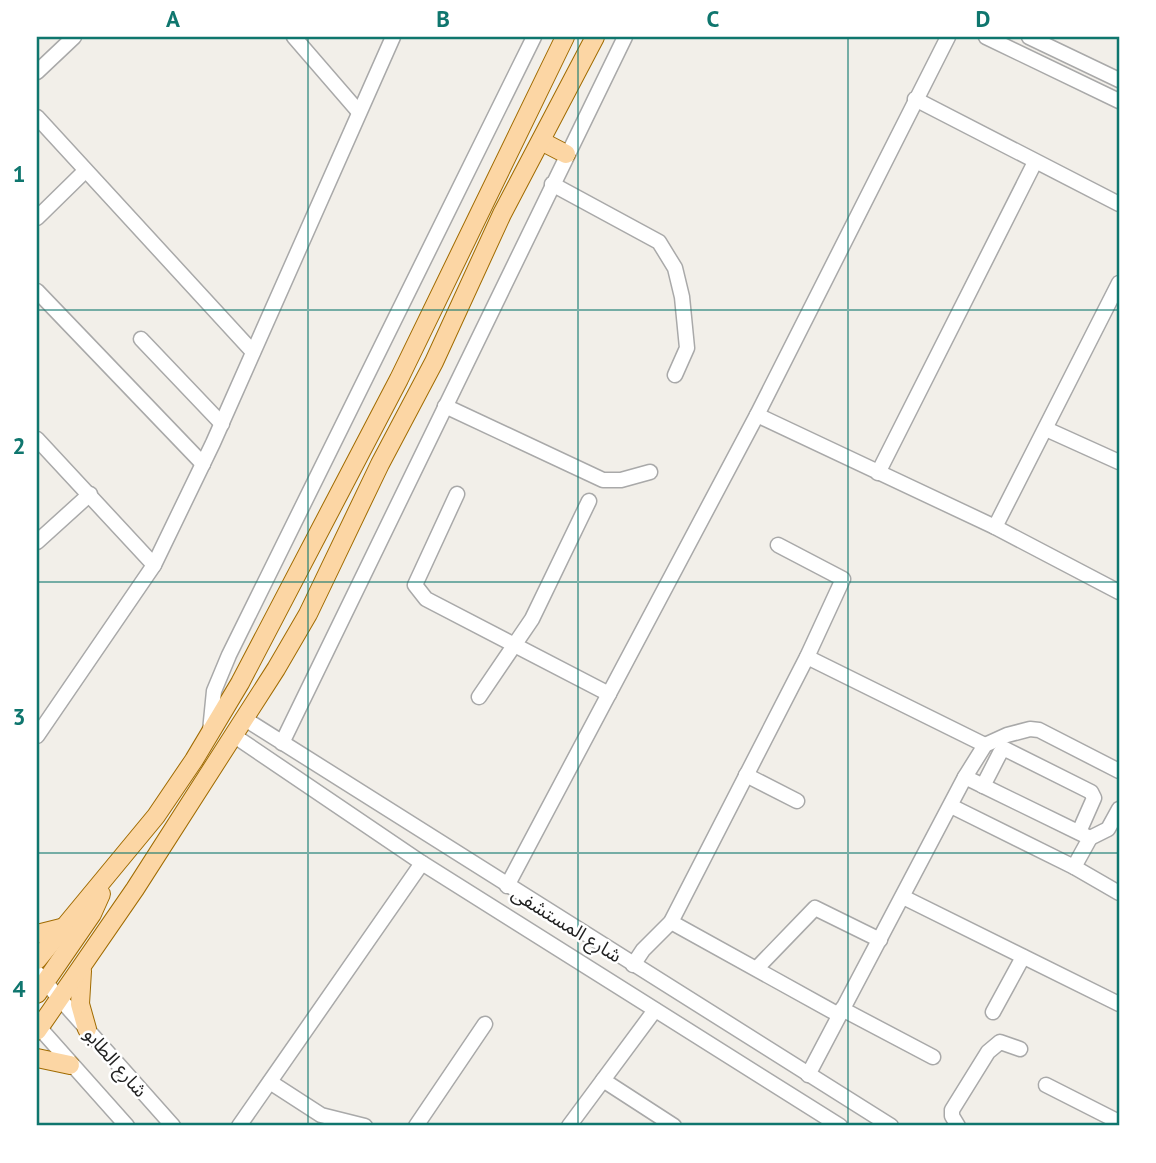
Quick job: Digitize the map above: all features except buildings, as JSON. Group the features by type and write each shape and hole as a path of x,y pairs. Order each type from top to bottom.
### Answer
{"main road":[{"path":"37,960 156,816 240,683 399,379 565,37"},
{"path":"37,1027 83,966 244,719 308,614 595,37"},
{"path":"541,141 566,154"},
{"path":"39,983 92,914 104,881"},
{"path":"37,934 65,927"},
{"path":"83,966 80,1004 87,1029"},
{"path":"37,1058 70,1065"}],"street":[{"path":"37,72 74,37"},
{"path":"294,37 358,111"},
{"path":"40,725 154,565 204,464 393,37"},
{"path":"209,735 214,691 229,655 534,37"},
{"path":"282,743 625,37"},
{"path":"507,886 757,415 948,37"},
{"path":"986,37 1119,101"},
{"path":"1029,37 1046,40 1088,66 1119,80"},
{"path":"1080,82 1088,66"},
{"path":"915,99 1119,204"},
{"path":"37,117 253,352"},
{"path":"878,473 1035,162"},
{"path":"37,218 85,171"},
{"path":"552,184 659,242 674,268 682,297 687,348 675,375"},
{"path":"995,527 1119,283"},
{"path":"37,290 204,464"},
{"path":"141,339 222,424"},
{"path":"445,406 603,480 621,480 650,472"},
{"path":"757,415 995,527 1119,592"},
{"path":"1046,429 1119,462"},
{"path":"37,439 154,565"},
{"path":"37,542 90,494"},
{"path":"457,494 415,584 426,599 609,694"},
{"path":"479,697 532,619 589,501"},
{"path":"633,965 643,950 671,922 807,657 843,579 778,545"},
{"path":"807,657 985,745"},
{"name":"شارع المستشفى","path":"244,719 891,1126"},
{"path":"808,1075 965,777 985,745 1007,735 1039,730 1119,771"},
{"name":"شارع المستشفى","path":"233,735 422,863 840,1126"},
{"path":"983,786 1000,753 1005,749 1091,792 1094,798 1074,867"},
{"path":"316,792 313,783 316,775 329,773"},
{"path":"746,775 797,801"},
{"path":"965,777 1084,835 1108,829 1119,809"},
{"path":"951,806 1074,867 1119,893"},
{"path":"239,1126 422,863"},
{"path":"903,897 1119,1004"},
{"path":"758,967 815,908 880,940"},
{"path":"671,922 933,1058"},
{"path":"993,1012 1023,957"},
{"path":"635,997 650,976"},
{"name":"شارع الطابو","path":"39,983 60,999 173,1126"},
{"path":"569,1126 655,1010"},
{"path":"416,1126 485,1024"},
{"name":"شارع الطابو","path":"37,1027 127,1126"},
{"path":"731,1057 745,1035"},
{"path":"958,1126 951,1116 952,1110 988,1052 1000,1042 1020,1049"},
{"path":"603,1080 674,1126"},
{"path":"270,1082 321,1115 365,1126"},
{"path":"1046,1085 1119,1122"}]}
